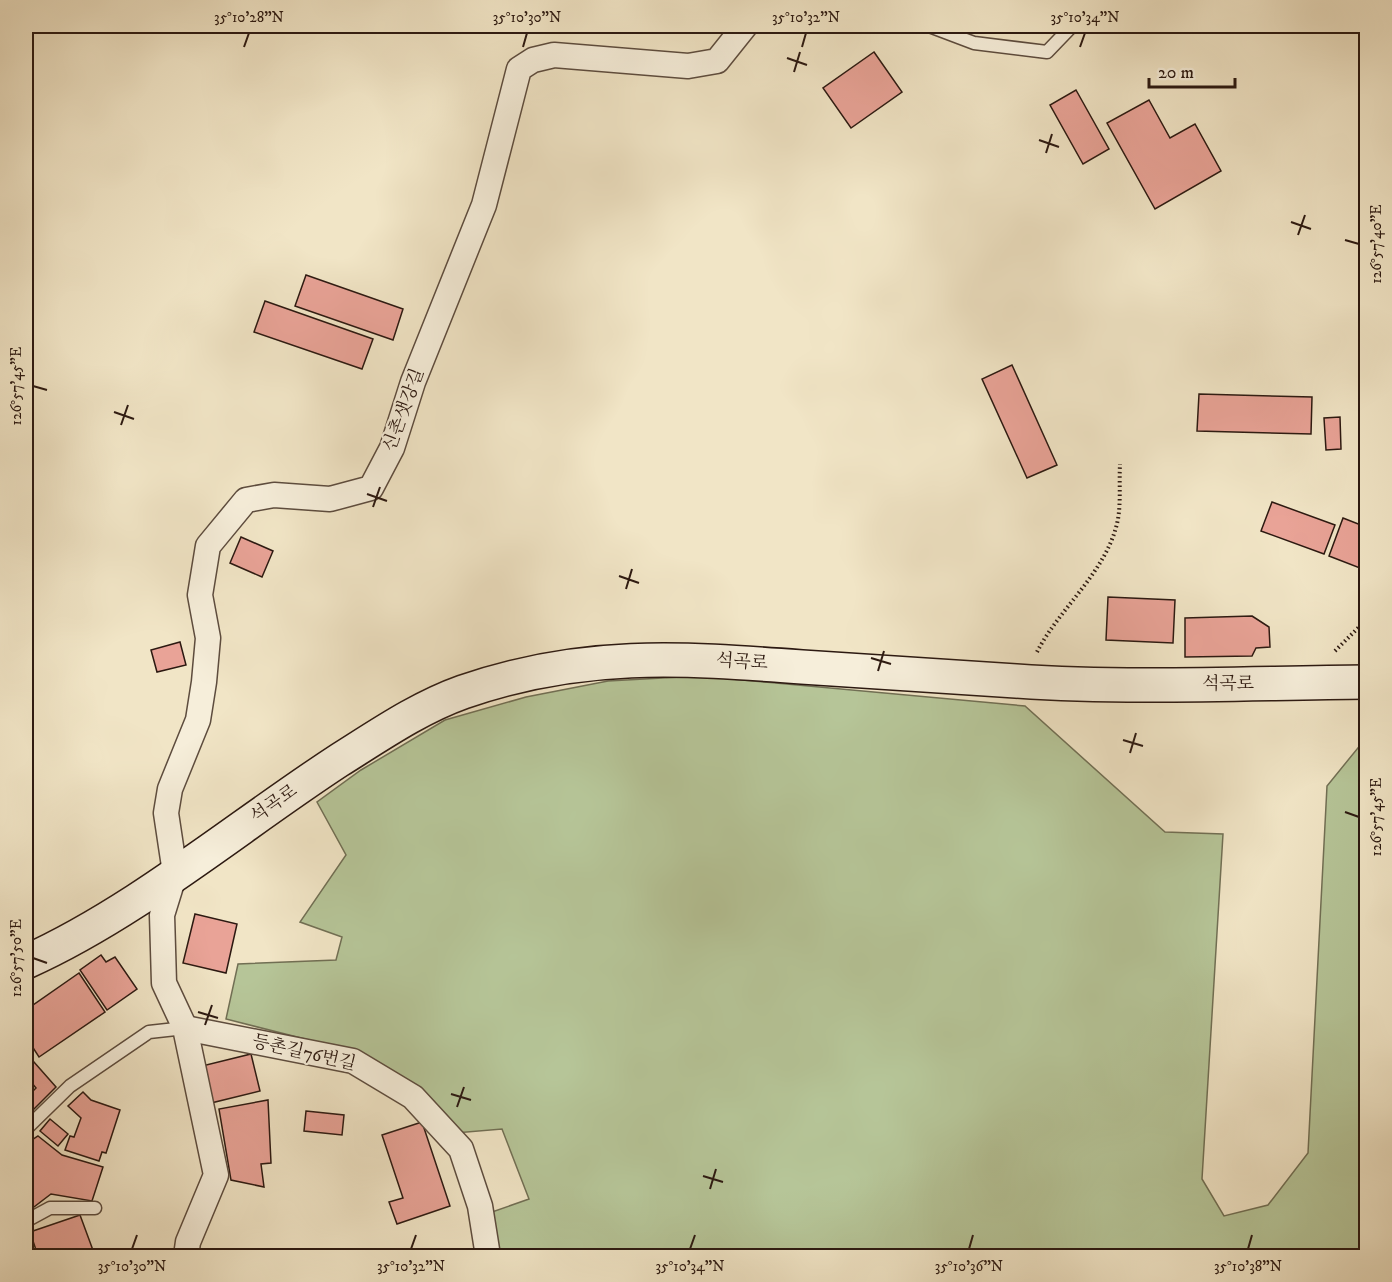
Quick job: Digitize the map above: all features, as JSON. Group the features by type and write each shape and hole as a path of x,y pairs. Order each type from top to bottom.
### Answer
{"street":[{"name":"신촌샛강길","path":"175,873 166,813 170,789 198,720 204,682 208,638 200,595 208,546 246,500 274,495 330,499 371,488 392,448 413,382 484,205 519,69 533,60 554,56 688,66 717,61 745,26"},
{"name":"석곡로","path":"26,962 61,945 175,873 300,786 406,718 461,693 538,670 610,660 690,659 1021,682 1255,685 1366,682"},
{"path":"175,873 162,915 164,983 185,1028 216,1175 188,1242 186,1257"},
{"name":"등촌길76번길","path":"185,1028 353,1060 413,1097 461,1149 480,1206 488,1257"}],"lane":[{"path":"929,26 974,43 1047,52 1072,26"},
{"name":"등촌길76번길","path":"26,1129 70,1086 149,1032 185,1028"},
{"path":"26,1221 50,1209 95,1208"}],"path":[{"path":"1021,682 1046,633 1101,561 1118,520 1120,464"}],"green space":[{"path":"699,676 1025,706 1165,832 1223,834 1202,1179 1224,1216 1268,1205 1308,1153 1327,786 1366,738 1366,1256 500,1256 492,1212 529,1199 502,1129 455,1133 356,1052 226,1019 238,964 336,960 342,937 300,922 346,855 317,802 361,770 445,720 526,697 608,681"}],"building":[{"path":"874,52 902,92 851,128 823,88"},
{"path":"1076,90 1109,149 1083,164 1050,105"},
{"path":"1149,100 1170,138 1195,124 1221,171 1155,209 1107,123"},
{"path":"306,275 403,309 393,340 295,306"},
{"path":"265,301 373,339 362,369 254,332"},
{"path":"1012,365 1057,465 1027,478 982,379"},
{"path":"1199,394 1312,397 1311,434 1197,431"},
{"path":"1340,417 1341,449 1326,450 1324,418"},
{"path":"1272,502 1335,525 1324,554 1261,531"},
{"path":"1343,518 1366,527 1365,570 1329,556"},
{"path":"241,537 273,551 262,577 230,563"},
{"path":"1108,597 1175,600 1173,643 1106,640"},
{"path":"1252,616 1269,627 1270,647 1256,648 1252,656 1185,657 1185,618"},
{"path":"180,642 186,665 157,672 151,650"},
{"path":"195,914 237,924 226,973 183,963"},
{"path":"101,955 106,962 115,957 137,989 107,1010 80,970"},
{"path":"79,973 105,1012 39,1057 26,1037 26,1010"},
{"path":"26,1053 56,1087 26,1117 26,1098 36,1088 26,1076"},
{"path":"251,1054 260,1091 211,1103 202,1066"},
{"path":"83,1092 91,1100 120,1110 106,1153 102,1152 99,1161 65,1150 70,1136 74,1137 81,1118 68,1106"},
{"path":"268,1100 271,1163 261,1164 264,1187 231,1180 219,1109"},
{"path":"306,1111 344,1115 342,1135 304,1131"},
{"path":"50,1119 68,1134 58,1146 40,1131"},
{"path":"422,1122 450,1206 397,1224 389,1202 403,1198 382,1135"},
{"path":"38,1136 62,1155 103,1167 92,1201 51,1194 26,1213 26,1144"},
{"path":"80,1215 94,1253 83,1256 38,1256 30,1232"}]}
